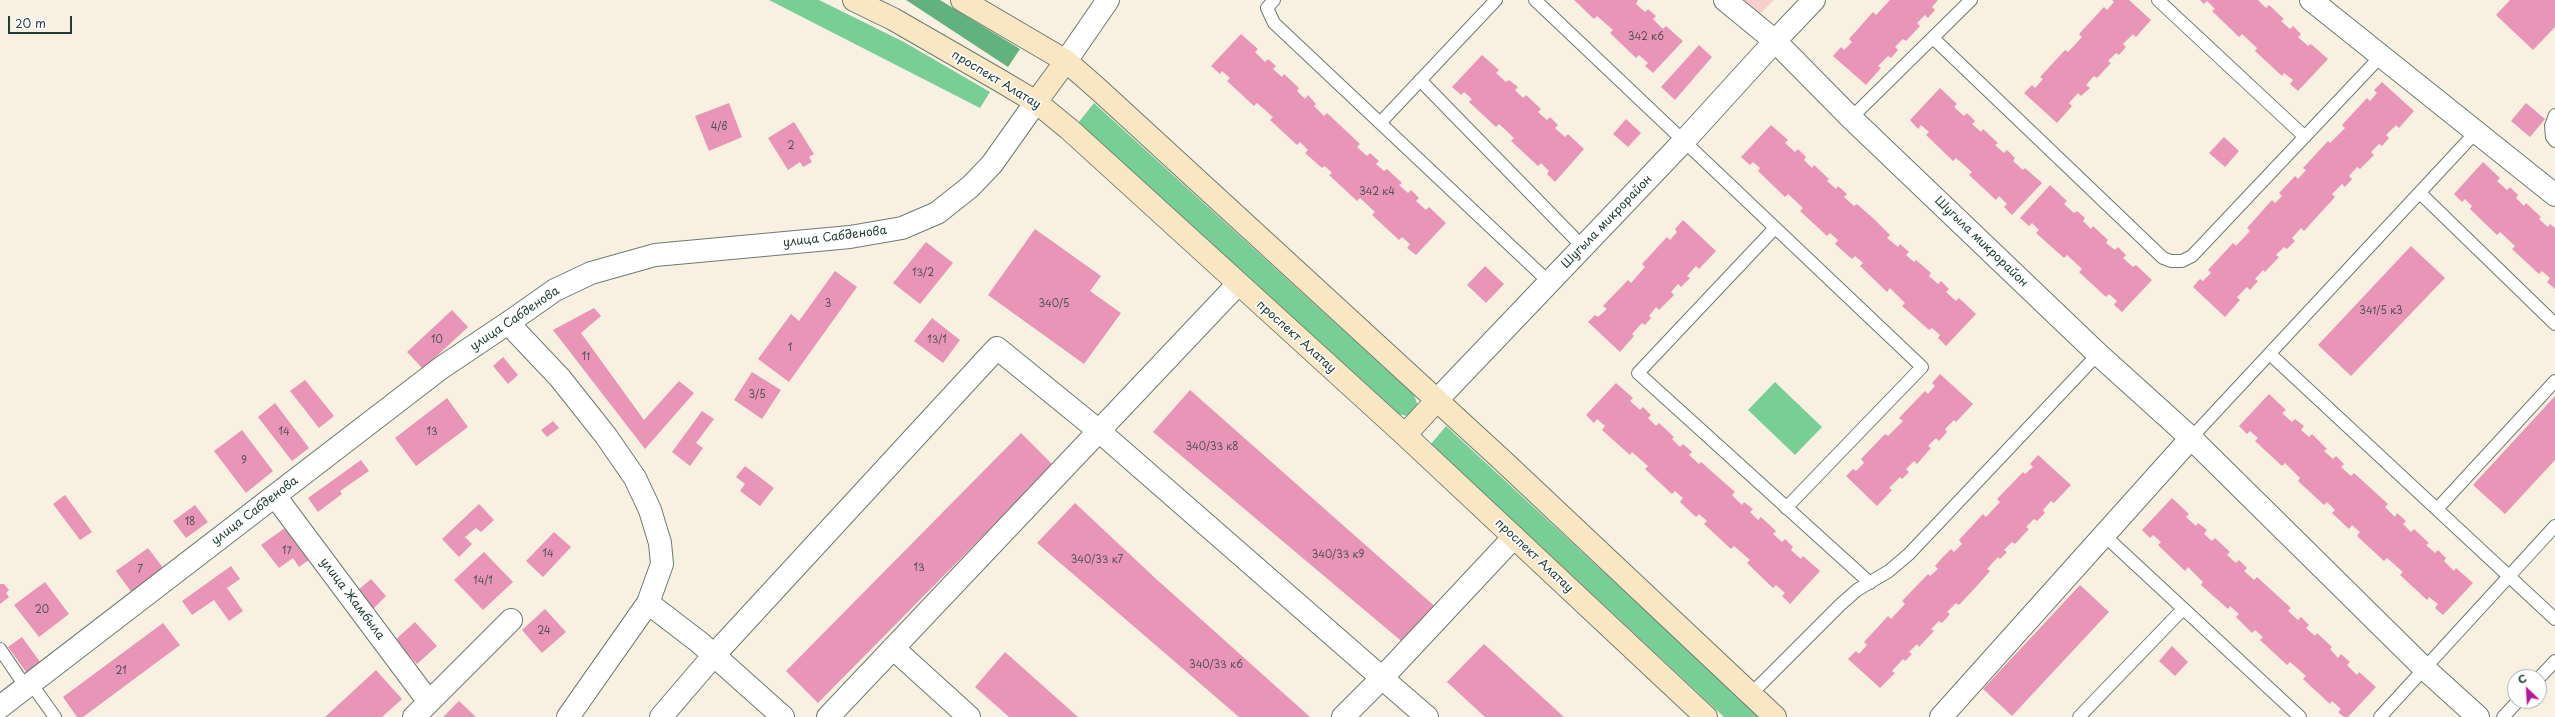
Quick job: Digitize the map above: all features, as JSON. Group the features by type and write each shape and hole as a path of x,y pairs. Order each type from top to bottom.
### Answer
{"main road":[{"name":"проспект Алатау","path":"854,0 893,19 1036,102 1405,435 1706,717"},
{"path":"962,0 1066,61 1437,400 1775,717"},
{"name":"улица Сабденова","path":"1036,102 1066,61"},
{"path":"1405,435 1437,400"}],"street":[{"name":"улица Сабденова","path":"1066,61 1108,0"},
{"name":"Шугыла микрорайон","path":"1725,0 1775,41 1851,118 2098,354 2191,438 2425,669 2478,717"},
{"path":"1775,41 1814,0"},
{"path":"2311,0 2555,195"},
{"name":"Шугыла микрорайон","path":"1437,400 1684,141 1775,41"},
{"name":"улица Сабденова","path":"0,706 441,368 555,290 590,273 655,255 850,237 902,228 937,213 970,187 992,164 1036,102"},
{"path":"828,717 1238,284"},
{"path":"508,323 560,378 606,436 635,478 650,510 660,543 662,564 648,603 568,717"},
{"path":"661,717 714,655 997,348 1099,431 1427,717"},
{"path":"1941,717 2105,536 2191,438"},
{"name":"улица Жамбыла","path":"275,496 429,702"},
{"path":"1343,717 1382,678 1514,537"},
{"path":"648,603 714,655 783,717"},
{"path":"414,717 511,620"},
{"path":"893,648 969,717"}],"lane":[{"path":"1274,0 1267,8 1274,23 1549,282"},
{"path":"1380,123 1496,0"},
{"path":"1535,0 1684,141 1774,229 1922,367 1786,508"},
{"path":"1851,118 1971,0"},
{"path":"2158,0 2305,137"},
{"path":"1933,38 2163,258 2171,261 2182,261 2192,256 2381,56"},
{"path":"1420,80 1583,246"},
{"path":"2555,115 2551,126 2552,138 2555,141"},
{"path":"2191,438 2271,355 2476,132"},
{"path":"2420,193 2555,324"},
{"path":"1774,229 1638,373 1870,583"},
{"path":"1751,694 1840,605 1857,590 1870,583 1909,554 2098,354"},
{"path":"2271,355 2555,619"},
{"path":"2437,509 2555,381"},
{"path":"2380,717 2555,526"},
{"path":"2105,536 2300,717"},
{"path":"2079,717 2183,609"},
{"path":"0,649 55,717"},
{"path":"2547,670 2555,661"},
{"path":"2503,717 2510,709"}],"shaded area":[{"path":"1741,0 1774,0 1758,16"}],"green space":[{"path":"769,0 819,0 904,42 990,92 980,108"},
{"path":"906,0 940,0 1020,49 1008,67"},
{"path":"1094,103 1414,395 1418,406 1407,416 1398,414 1078,123"},
{"path":"1775,382 1822,427 1795,455 1748,410"},
{"path":"1446,426 1760,717 1724,717 1431,444"}],"building":[{"path":"1574,0 1638,0 1636,4 1645,12 1648,9 1656,16 1653,19 1663,29 1666,26 1683,41 1653,73 1645,66 1648,63 1639,55 1636,58 1610,33 1613,30 1597,16 1594,19"},
{"path":"1890,0 1938,0 1932,7 1935,10 1928,18 1925,15 1917,23 1920,26 1906,41 1903,39 1895,47 1898,50 1891,58 1888,56 1878,66 1881,68 1866,85 1833,56 1841,47 1844,50 1852,42 1849,39 1873,12 1876,15"},
{"path":"2112,0 2129,0 2151,20 2136,37 2133,34 2123,44 2126,47 2119,55 2116,53 2108,61 2111,63 2097,78 2094,76 2086,85 2090,88 2081,96 2078,93 2069,103 2072,106 2057,123 2024,93 2032,85 2035,88 2043,79 2040,77 2065,50 2068,52 2082,37 2079,34 2104,7 2107,10 2114,2"},
{"path":"2200,0 2258,0 2266,8 2269,5 2284,19 2281,21 2290,29 2293,26 2301,34 2298,37 2308,46 2311,44 2328,59 2298,91 2290,84 2293,80 2284,73 2282,76 2255,51 2257,48 2242,34 2239,37 2212,11 2215,9 2207,1 2204,4"},
{"path":"2510,0 2555,0 2555,27 2533,50 2496,15"},
{"path":"1241,34 1258,49 1255,52 1265,62 1268,59 1276,66 1273,69 1282,77 1284,74 1299,88 1297,91 1305,99 1308,95 1316,104 1314,106 1324,116 1327,113 1360,144 1357,147 1367,156 1370,153 1379,161 1376,164 1384,171 1387,169 1402,183 1399,185 1408,193 1411,190 1419,198 1416,201 1426,210 1429,207 1446,223 1416,255 1407,248 1410,244 1402,237 1399,240 1372,215 1375,212 1360,198 1357,201 1329,175 1332,173 1325,166 1322,168 1305,153 1308,150 1300,142 1297,145 1270,120 1273,117 1257,103 1254,106 1227,81 1230,78 1222,71 1220,74 1211,66"},
{"path":"1699,45 1712,57 1675,100 1661,87"},
{"path":"1482,55 1499,70 1496,73 1506,82 1509,80 1518,87 1515,90 1523,98 1526,95 1541,109 1538,112 1547,120 1550,117 1558,125 1555,128 1565,137 1568,134 1584,149 1555,182 1547,174 1549,171 1541,163 1538,166 1511,141 1514,138 1499,124 1496,127 1469,102 1472,99 1464,92 1461,95 1452,87"},
{"path":"2382,82 2414,111 2399,128 2396,125 2386,135 2389,138 2382,146 2379,144 2371,152 2374,155 2360,169 2357,167 2349,176 2352,179 2345,187 2342,184 2332,194 2335,197 2304,231 2301,228 2292,238 2295,241 2287,249 2284,247 2276,255 2279,257 2265,272 2263,270 2255,279 2258,281 2250,290 2247,287 2237,297 2240,300 2225,317 2193,287 2200,279 2203,281 2211,273 2208,270 2233,243 2236,246 2250,231 2247,228 2272,200 2275,203 2282,196 2279,193 2295,176 2298,179 2306,170 2303,168 2328,141 2330,143 2345,128 2342,125 2367,98 2370,101 2377,93 2374,90"},
{"path":"1940,88 1957,104 1954,107 1964,116 1967,113 1975,121 1972,124 1981,132 1983,129 1998,143 1995,145 2004,153 2007,150 2015,158 2013,161 2023,170 2025,168 2042,183 2012,215 2004,207 2007,204 1999,196 1996,200 1969,175 1972,172 1956,158 1953,161 1926,135 1929,132 1921,125 1918,129 1910,120"},
{"path":"729,103 742,137 709,151 695,116"},
{"path":"2526,103 2545,119 2530,137 2511,121"},
{"path":"1626,119 1641,133 1628,147 1613,134"},
{"path":"794,122 814,154 809,157 812,162 803,167 800,162 788,170 768,138"},
{"path":"1771,125 1788,140 1785,143 1795,152 1798,149 1806,157 1804,160 1812,168 1814,165 1829,179 1827,181 1836,189 1838,186 1847,194 1844,197 1854,206 1857,204 1874,219 1890,235 1887,238 1898,247 1900,244 1909,252 1906,255 1914,262 1916,260 1931,273 1929,276 1938,284 1941,281 1949,289 1946,292 1956,301 1959,298 1976,314 1946,346 1938,338 1940,335 1932,328 1929,330 1902,306 1905,303 1890,288 1887,292 1860,266 1863,263 1855,256 1852,259 1835,244 1838,240 1830,233 1827,236 1800,211 1803,208 1788,194 1785,197 1758,171 1760,168 1753,162 1750,165 1741,157"},
{"path":"2224,137 2239,151 2225,167 2209,153"},
{"path":"2483,162 2500,178 2497,181 2507,190 2510,187 2518,195 2516,198 2524,206 2526,203 2541,217 2539,219 2548,227 2550,224 2555,228 2555,289 2547,282 2550,278 2542,271 2539,274 2512,249 2515,246 2500,232 2497,235 2470,209 2472,206 2465,199 2462,202 2454,194"},
{"path":"2050,185 2067,201 2064,204 2074,213 2077,211 2085,218 2083,221 2091,229 2093,226 2108,240 2106,243 2115,250 2118,247 2126,255 2123,258 2133,267 2136,265 2152,280 2122,312 2114,305 2117,301 2109,294 2106,297 2079,272 2082,269 2067,255 2064,258 2036,233 2039,230 2032,223 2029,226 2020,218"},
{"path":"1683,220 1716,251 1699,269 1696,266 1687,276 1690,278 1681,287 1678,284 1671,292 1674,295 1659,310 1656,307 1649,316 1651,318 1645,325 1642,323 1632,334 1634,336 1620,352 1588,322 1595,315 1598,317 1607,309 1603,306 1628,280 1631,283 1645,267 1642,264 1667,237 1670,240 1677,232 1675,229"},
{"path":"1035,229 1101,276 1090,291 1121,313 1084,364 988,295"},
{"path":"926,242 953,263 920,304 893,283"},
{"path":"2411,246 2445,278 2351,376 2318,345"},
{"path":"1485,266 1504,284 1486,303 1467,285"},
{"path":"835,271 857,287 789,382 758,359 791,314 799,321"},
{"path":"594,308 601,316 581,333 644,420 679,381 694,393 645,449 553,330"},
{"path":"452,310 468,327 423,369 407,352"},
{"path":"932,318 960,340 943,363 914,341"},
{"path":"503,357 518,375 508,384 493,366"},
{"path":"752,372 781,390 762,419 734,400"},
{"path":"1940,374 1973,404 1956,422 1954,420 1945,429 1947,432 1939,441 1936,438 1928,446 1931,448 1917,464 1914,461 1906,469 1909,472 1902,479 1900,477 1889,488 1892,490 1877,506 1846,476 1853,469 1856,471 1864,463 1861,459 1885,434 1888,436 1903,421 1899,418 1925,391 1928,394 1935,386 1932,383"},
{"path":"305,380 334,416 319,428 290,391"},
{"path":"1616,383 1633,398 1630,401 1640,410 1643,407 1651,415 1648,418 1656,426 1659,423 1674,437 1672,439 1680,447 1683,444 1692,452 1689,455 1699,464 1701,462 1735,492 1732,495 1742,505 1744,502 1753,509 1750,512 1758,520 1761,517 1776,531 1773,534 1782,542 1785,539 1793,547 1791,550 1801,559 1803,556 1820,571 1790,604 1782,596 1785,593 1776,585 1773,588 1747,563 1750,560 1734,546 1731,549 1704,524 1707,521 1699,514 1696,517 1680,502 1683,498 1675,491 1672,494 1645,469 1648,466 1632,452 1630,455 1602,430 1605,426 1597,419 1594,423 1586,415"},
{"path":"1190,390 1439,610 1406,645 1153,432"},
{"path":"2269,394 2286,410 2282,413 2292,422 2295,419 2304,426 2301,430 2309,437 2312,434 2327,449 2324,451 2333,459 2336,456 2344,464 2341,467 2351,476 2354,473 2388,504 2385,507 2395,517 2397,513 2406,521 2403,524 2411,532 2414,529 2429,543 2426,545 2435,553 2438,550 2446,558 2444,561 2454,571 2456,568 2473,583 2443,615 2435,608 2438,604 2429,597 2427,600 2400,575 2403,572 2387,558 2384,561 2357,536 2360,532 2352,525 2349,529 2332,513 2335,510 2327,502 2324,505 2298,481 2300,478 2285,463 2282,466 2255,441 2258,438 2250,431 2247,434 2239,426"},
{"path":"2555,396 2555,460 2505,514 2473,485"},
{"path":"447,398 468,427 416,466 395,438"},
{"path":"275,403 309,448 292,461 258,417"},
{"path":"702,411 714,419 696,443 703,448 690,466 672,452"},
{"path":"553,421 559,428 547,437 541,430"},
{"path":"242,430 273,471 246,493 214,451"},
{"path":"1021,433 1053,465 818,703 786,671"},
{"path":"2038,455 2071,485 2054,503 2051,501 2043,510 2045,513 2037,521 2034,519 2026,527 2029,529 2015,544 2012,542 2004,550 2007,552 2000,559 1998,557 1987,569 1990,571 1976,587 1959,605 1956,603 1947,612 1950,614 1942,623 1939,621 1931,629 1934,631 1919,647 1917,644 1909,652 1912,654 1905,661 1903,659 1892,671 1895,673 1880,688 1848,659 1856,651 1859,654 1867,645 1864,642 1888,616 1891,619 1905,604 1902,601 1928,574 1930,576 1938,569 1935,566 1943,557 1951,549 1954,552 1962,544 1959,540 1983,514 1986,517 2000,502 1997,499 2023,472 2025,474 2033,467 2030,464"},
{"path":"361,460 369,471 340,491 342,494 318,512 308,498"},
{"path":"745,466 774,488 760,506 740,491 745,484 736,477"},
{"path":"65,495 92,532 80,540 53,504"},
{"path":"2172,498 2189,514 2186,517 2196,526 2198,523 2207,530 2204,534 2212,541 2215,538 2230,552 2227,555 2236,563 2239,560 2247,568 2244,571 2254,580 2257,577 2291,608 2288,611 2298,620 2301,617 2309,625 2306,628 2315,636 2317,633 2332,647 2330,649 2338,658 2341,654 2350,662 2347,665 2357,675 2359,672 2376,687 2348,717 2344,717 2338,712 2341,709 2332,701 2330,704 2303,679 2306,676 2290,662 2287,665 2260,640 2263,637 2255,630 2252,633 2236,617 2239,614 2230,606 2228,609 2201,585 2203,582 2188,567 2185,571 2158,545 2161,542 2153,535 2150,538 2142,530"},
{"path":"1075,503 1154,577 1310,717 1239,717 1037,543"},
{"path":"479,504 494,520 481,532 476,528 465,537 472,544 459,557 442,539"},
{"path":"195,505 208,522 186,538 173,521"},
{"path":"289,525 313,557 299,567 293,558 279,568 261,545"},
{"path":"554,532 571,547 543,577 526,561"},
{"path":"148,548 164,569 132,593 116,571"},
{"path":"484,552 513,582 483,610 454,580"},
{"path":"231,566 240,579 227,588 243,611 229,621 214,600 192,615 182,601"},
{"path":"371,579 386,596 373,609 357,591"},
{"path":"45,582 69,614 39,637 14,605"},
{"path":"0,584 4,584 9,590 6,593 9,597 0,604"},
{"path":"2080,585 2109,612 2012,716 1983,689"},
{"path":"545,609 566,632 542,653 522,630"},
{"path":"415,622 437,646 417,664 395,640"},
{"path":"163,623 180,645 83,717 77,717 63,697"},
{"path":"22,637 43,666 29,676 8,647"},
{"path":"1484,644 1564,717 1485,717 1447,682"},
{"path":"2172,646 2188,662 2175,676 2159,661"},
{"path":"1005,652 1078,717 1009,717 975,687"},
{"path":"376,670 402,699 382,717 325,717"},
{"path":"459,701 476,717 443,717"}]}
